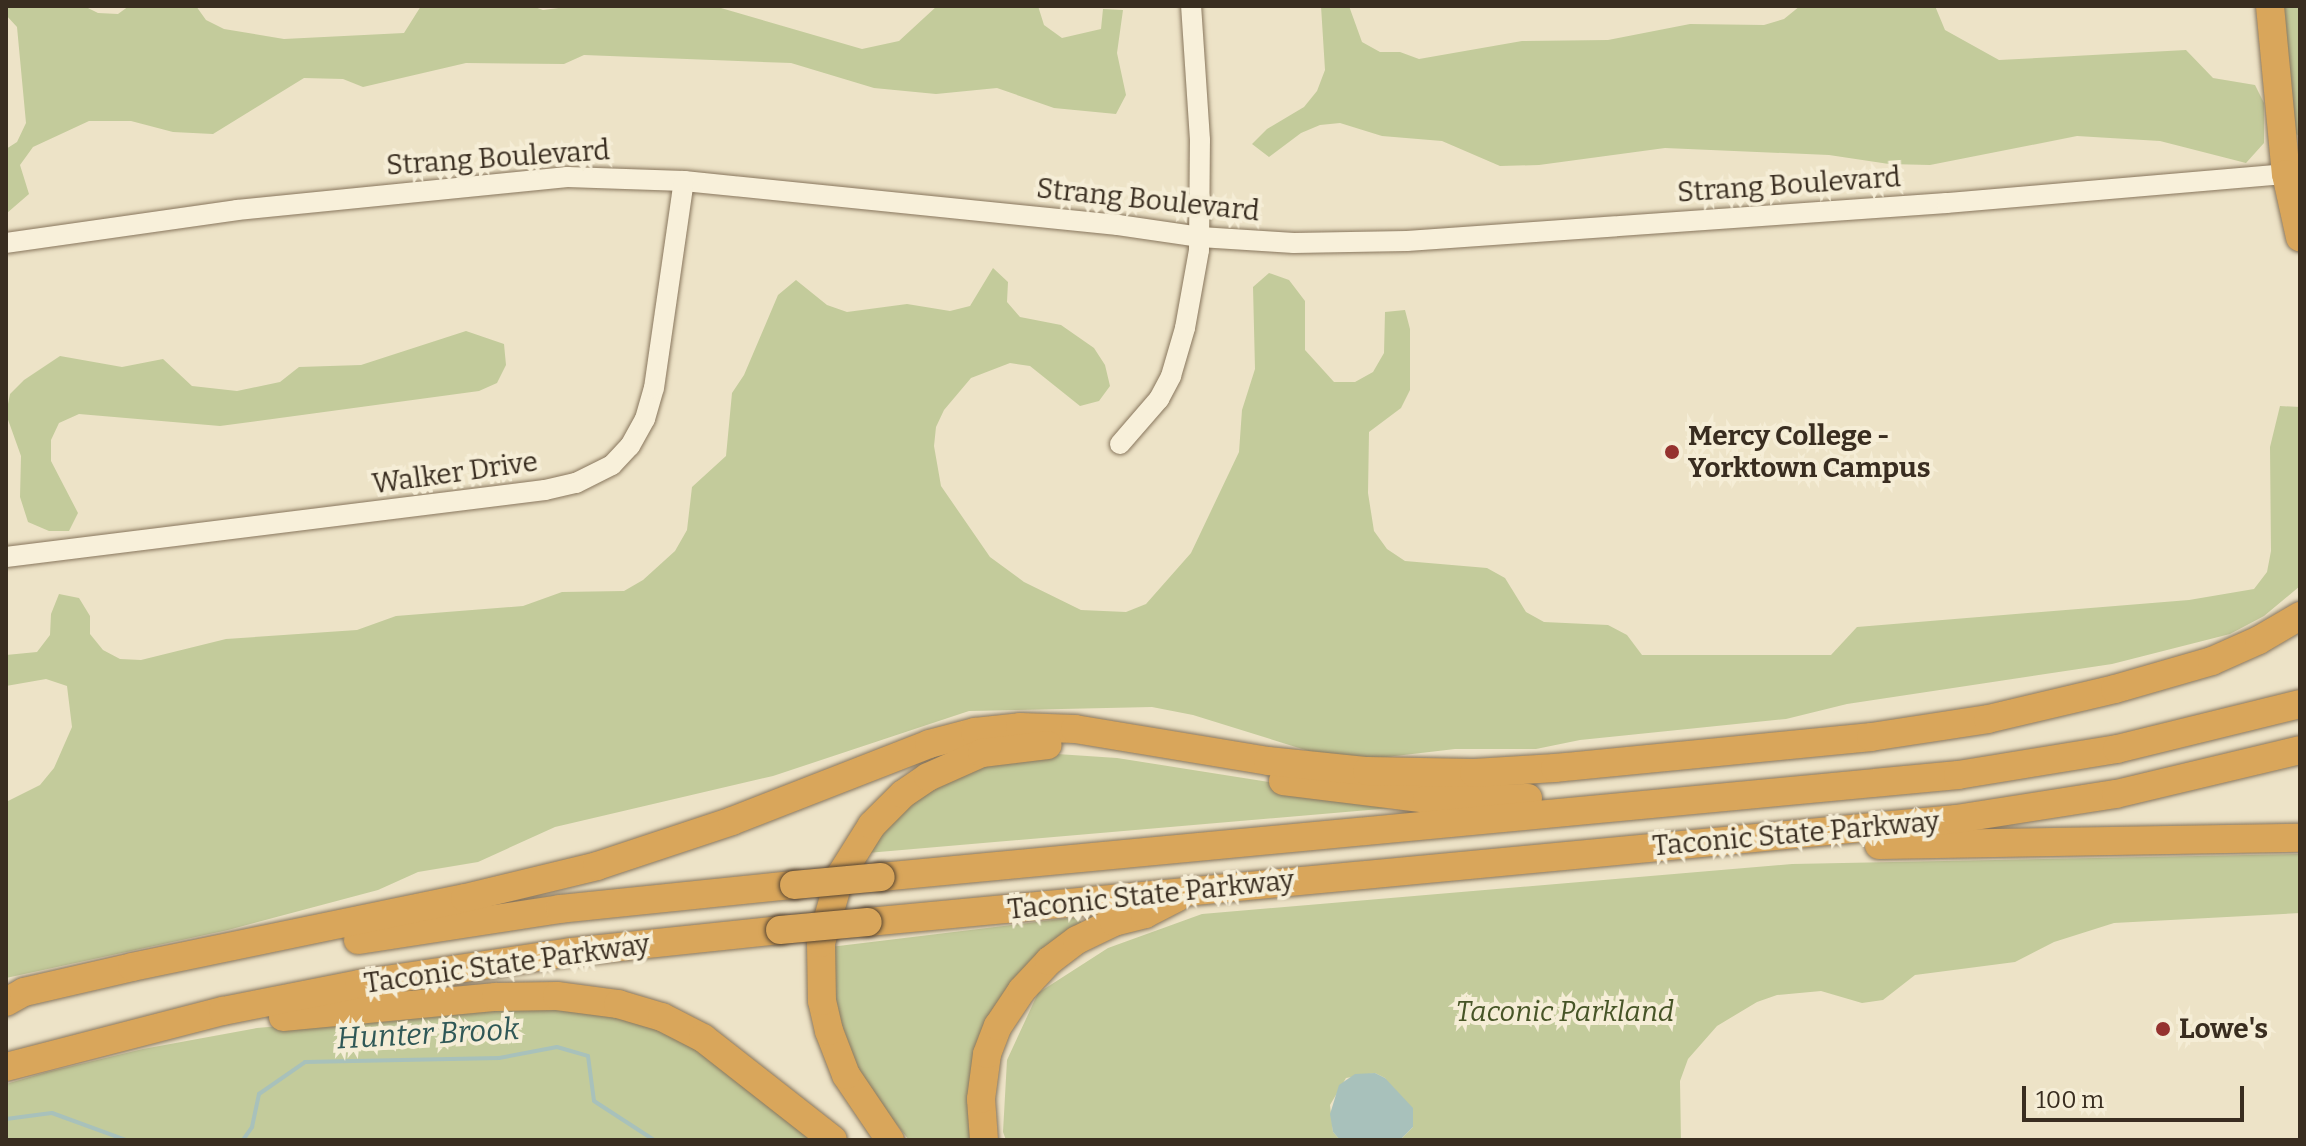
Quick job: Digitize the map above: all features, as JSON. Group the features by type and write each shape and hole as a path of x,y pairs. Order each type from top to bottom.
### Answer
{"highway":[{"path":"2270,6 2286,174 2300,237"},
{"path":"6,1002 24,992 132,967 574,872 696,834 929,744 975,732 1061,727 1268,761 1367,771 1447,773 1555,768 1860,739 1988,719 2115,689 2212,661 2259,640 2300,616"},
{"name":"Taconic State Parkway","path":"6,1012 279,954 427,928 614,902 2012,768 2169,738 2300,704"},
{"path":"890,1140 850,1083 829,1031 820,986 824,930 840,876 862,837 903,794 954,763 996,749 1048,745 1398,796 1510,800 1603,792 1672,803"},
{"name":"Taconic State Parkway","path":"6,1067 223,1011 359,984 518,959 1190,890 1902,825 2062,804 2193,778 2300,750"},
{"path":"1737,840 1765,853 1950,842 2300,838"},
{"path":"984,1140 981,1099 987,1054 998,1026 1022,990 1049,961 1077,940 1114,922 1145,914 1190,890"},
{"path":"223,1011 266,1019 375,1005 496,997 557,996 618,1004 675,1023 717,1046 833,1140"}],"street":[{"path":"1120,444 1159,399 1171,376 1185,328 1200,237 1200,140 1191,6"},
{"name":"Strang Boulevard","path":"6,243 237,210 524,179 614,176 1118,225 1200,237 1294,243 1407,241 1947,203 2286,174"},
{"name":"Walker Drive","path":"6,557 545,490 576,483 612,465 630,446 645,419 654,388 684,181"}],"green space":[{"path":"6,6 84,6 98,13 118,14 129,6 196,6 206,20 224,29 284,39 404,33 421,6 532,6 543,10 574,6 714,6 862,49 899,41 937,6 1038,6 1044,25 1062,38 1101,29 1103,9 1123,10 1117,53 1126,95 1116,114 1054,108 997,88 936,94 874,88 791,63 584,55 564,64 466,63 363,87 343,79 304,78 213,134 173,132 131,121 89,121 33,147 20,165 29,194 7,213 6,149 17,142 26,123 17,27 6,15"},
{"path":"1321,6 1349,6 1362,42 1380,52 1400,52 1419,59 1522,41 1608,40 1690,24 1764,25 1784,19 1800,6 1935,6 1945,30 1999,60 2186,50 2213,78 2255,85 2264,103 2264,143 2246,163 2160,141 2077,136 1930,165 1889,164 1829,155 1665,148 1539,165 1500,166 1442,141 1382,136 1340,123 1320,125 1301,133 1269,157 1252,144 1267,129 1304,107 1317,91 1325,70"},
{"path":"2280,6 2300,6 2300,137 2296,134"},
{"path":"993,268 1008,282 1007,302 1020,317 1061,325 1094,348 1105,365 1110,386 1099,401 1080,406 1030,366 1010,363 971,378 944,410 936,427 934,446 941,486 990,557 1024,582 1081,610 1126,612 1146,604 1191,553 1239,452 1242,410 1255,369 1253,287 1269,273 1289,280 1305,301 1305,350 1334,382 1355,382 1373,372 1384,353 1385,312 1405,310 1410,329 1410,390 1401,408 1369,432 1368,493 1374,531 1387,549 1405,561 1487,568 1505,578 1526,612 1544,622 1608,625 1627,635 1642,655 1831,655 1857,627 2189,600 2254,589 2267,572 2271,551 2270,447 2280,406 2300,407 2300,586 2264,616 2230,634 2112,664 1847,704 1786,719 1580,740 1536,749 1455,749 1378,758 1315,753 1193,715 1152,707 969,711 773,776 555,827 478,862 418,872 378,890 228,930 6,978 6,802 40,785 54,768 72,727 67,686 46,679 6,686 6,655 37,652 50,635 51,614 59,594 79,598 90,616 90,634 103,650 120,659 141,660 226,639 357,630 396,616 523,606 562,592 624,591 643,580 675,551 687,530 692,487 726,456 732,393 744,375 778,295 796,280 827,305 847,312 907,304 950,311 970,306"},
{"path":"466,331 504,344 506,365 497,383 479,391 220,426 79,414 59,423 51,440 51,461 78,513 69,531 49,531 28,522 20,497 21,456 6,414 10,394 24,380 60,356 122,367 163,359 192,386 237,391 280,382 299,367 361,365"},
{"path":"1027,752 1117,758 1390,801 1392,808 867,853 910,800 978,760"},
{"name":"Taconic Parkland","path":"2300,854 2300,913 2114,923 2054,942 2015,962 1915,975 1883,1000 1862,1003 1821,991 1777,995 1757,1002 1717,1026 1688,1059 1680,1081 1681,1140 1400,1140 1413,1127 1385,1078 1375,1073 1346,1078 1330,1105 1333,1132 1340,1140 1006,1140 1003,1132 1007,1060 1038,993 1108,948 1202,914 1792,864"},
{"path":"1077,917 1082,923 985,1029 977,1140 909,1140 863,1082 828,992 830,947"},
{"path":"538,1003 657,1022 823,1140 6,1140 6,1084 47,1072 143,1049 257,1028"}],"water":[{"path":"1375,1073 1385,1078 1413,1108 1413,1127 1400,1140 1340,1140 1333,1132 1330,1114 1339,1085 1355,1074"}],"waterway":[{"name":"Hunter Brook","path":"243,1140 252,1127 259,1094 305,1062 499,1058 557,1047 588,1056 594,1101 654,1140"},
{"name":"Hunter Brook","path":"6,1119 52,1113 126,1140"}],"place":[{"name":"Mercy College - Yorktown Campus","path":"1672,452"},
{"name":"Lowe's","path":"2163,1029"}]}
